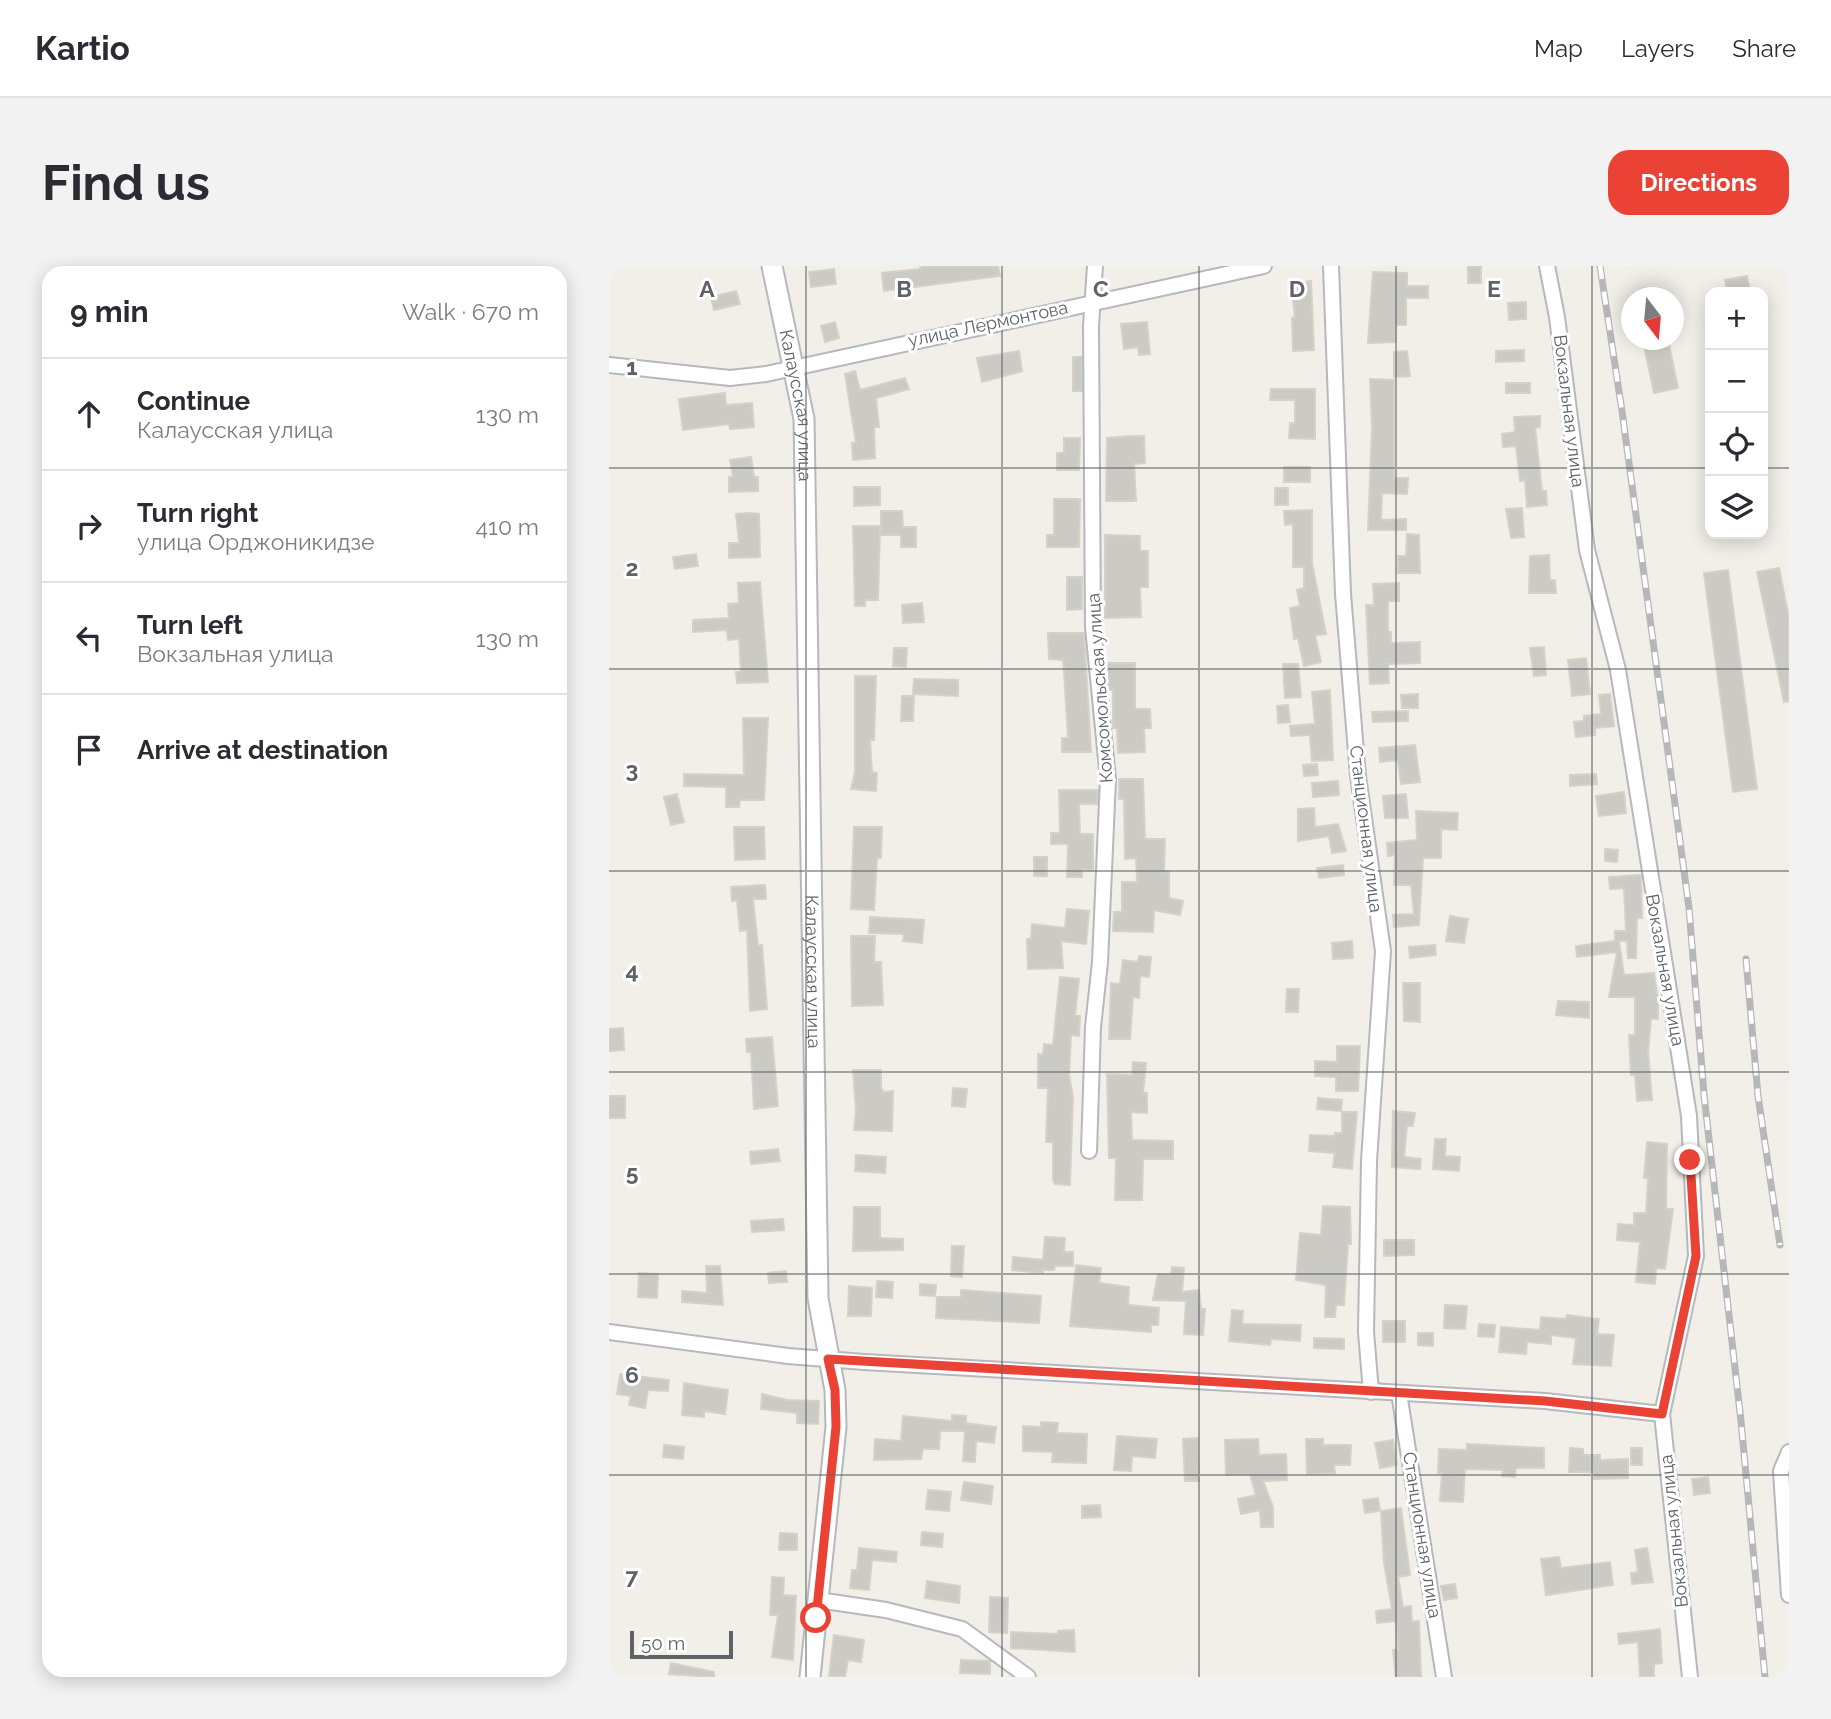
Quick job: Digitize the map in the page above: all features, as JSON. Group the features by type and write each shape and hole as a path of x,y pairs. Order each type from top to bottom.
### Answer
{"street":[{"name":"Калаусская улица","path":"772,266 804,419 818,1298 835,1390 836,1427 810,1677"},
{"name":"Комсомольская улица","path":"1089,1151 1093,1027 1100,962 1108,779 1093,627 1095,266"},
{"name":"улица Лермонтова","path":"609,365 730,378 794,368 1264,266"},
{"name":"Станционная улица","path":"1331,266 1343,594 1358,776 1383,951 1369,1161 1366,1332 1371,1392"},
{"name":"Вокзальная улица","path":"1547,266 1557,317 1587,550 1618,670 1689,1116 1696,1256 1662,1414 1690,1677"},
{"path":"609,1332 828,1359 1545,1401 1662,1414"},
{"name":"Станционная улица","path":"1399,1393 1444,1677"},
{"path":"1787,1454 1781,1471 1781,1492 1789,1595"},
{"path":"818,1600 886,1610 962,1629 1028,1677"}],"building":[{"path":"920,266 998,266 1000,276 884,291 882,273 921,269"},
{"path":"1468,266 1481,266 1481,283 1468,283"},
{"path":"834,269 836,284 811,287 809,272"},
{"path":"1373,272 1407,273 1407,286 1428,286 1428,298 1406,298 1406,325 1396,325 1396,342 1368,343"},
{"path":"1747,276 1749,287 1726,287 1725,280"},
{"path":"1311,281 1314,350 1293,351 1292,318 1295,317 1291,284"},
{"path":"736,291 740,304 714,310 711,297"},
{"path":"1526,302 1526,319 1509,320 1508,303"},
{"path":"835,322 839,338 825,342 821,326"},
{"path":"1147,322 1150,354 1139,355 1138,347 1124,349 1121,324"},
{"path":"1524,350 1524,361 1496,362 1496,351"},
{"path":"1645,350 1670,350 1678,388 1654,393"},
{"path":"1019,351 1022,371 982,382 977,358"},
{"path":"1407,351 1410,376 1394,377 1394,352"},
{"path":"1073,357 1082,357 1082,391 1073,391"},
{"path":"855,371 860,390 905,378 909,389 876,398 879,427 874,427 875,458 853,460 852,443 856,443 845,374"},
{"path":"1370,379 1394,380 1394,478 1408,478 1407,494 1382,493 1381,520 1406,519 1406,530 1368,530 1372,428"},
{"path":"1506,383 1530,383 1530,393 1506,393"},
{"path":"1271,389 1315,389 1315,439 1289,438 1290,423 1295,423 1295,400 1270,400"},
{"path":"725,393 726,405 752,403 754,427 730,429 729,424 683,430 679,399"},
{"path":"1540,416 1540,427 1535,428 1542,491 1546,491 1547,505 1527,507 1525,480 1520,481 1516,446 1503,447 1502,434 1515,432 1514,417"},
{"path":"1144,436 1145,463 1134,464 1136,501 1106,501 1107,438"},
{"path":"1064,438 1080,438 1079,470 1057,470 1057,453 1064,453"},
{"path":"751,457 754,477 758,477 758,491 729,492 729,477 733,477 730,460"},
{"path":"1284,467 1310,467 1310,482 1284,482"},
{"path":"854,487 880,487 880,505 854,506"},
{"path":"1275,488 1288,488 1288,505 1275,505"},
{"path":"1054,499 1080,499 1079,547 1047,547 1047,535 1054,535"},
{"path":"1522,508 1524,537 1511,538 1506,509"},
{"path":"1312,510 1312,563 1326,634 1315,635 1321,662 1304,666 1298,638 1294,639 1290,608 1300,606 1297,590 1304,588 1304,567 1293,567 1293,524 1285,525 1284,511"},
{"path":"881,511 902,511 903,527 916,527 916,547 901,547 901,535 881,535"},
{"path":"736,514 759,514 760,557 729,558 729,543 739,543"},
{"path":"853,526 880,526 878,600 865,600 865,606 855,606"},
{"path":"1407,534 1419,535 1420,573 1398,573 1398,556 1406,556"},
{"path":"1105,535 1140,536 1140,551 1148,551 1148,587 1140,587 1141,617 1105,618"},
{"path":"696,554 698,566 675,569 673,557"},
{"path":"1549,555 1550,580 1555,580 1556,593 1529,593 1530,556"},
{"path":"1779,568 1789,618 1789,701 1784,702 1757,572"},
{"path":"1728,570 1757,789 1733,792 1704,573"},
{"path":"1067,577 1082,577 1082,609 1067,610"},
{"path":"760,582 768,682 737,683 736,672 741,672 739,639 728,640 727,630 693,632 693,620 729,618 728,604 739,603 738,583"},
{"path":"1399,583 1399,601 1388,601 1388,632 1391,632 1391,643 1420,642 1420,663 1388,664 1389,683 1370,684 1366,605 1374,605 1373,584"},
{"path":"922,603 924,622 903,623 902,605"},
{"path":"1048,633 1084,633 1091,752 1062,752 1062,738 1068,738 1063,660 1049,659"},
{"path":"1544,647 1546,675 1534,676 1530,648"},
{"path":"894,648 907,648 906,667 893,666"},
{"path":"1586,658 1590,694 1572,696 1568,660"},
{"path":"1107,663 1135,663 1135,709 1150,709 1151,728 1144,728 1145,752 1118,753 1117,728 1113,728 1113,690 1109,690"},
{"path":"1283,664 1298,664 1301,697 1285,698"},
{"path":"855,676 876,676 874,740 870,740 872,772 877,773 876,791 851,789 855,772"},
{"path":"914,679 958,680 958,696 913,694"},
{"path":"1330,690 1333,760 1312,761 1310,735 1291,736 1290,726 1315,724 1312,692"},
{"path":"1418,694 1418,708 1402,708 1401,695"},
{"path":"1610,694 1614,726 1595,728 1595,735 1576,737 1574,722 1584,721 1584,716 1601,714 1599,695"},
{"path":"902,696 914,696 913,721 901,721"},
{"path":"1288,705 1290,722 1278,723 1277,706"},
{"path":"1408,711 1408,721 1373,722 1372,712"},
{"path":"743,718 768,718 764,800 740,800 739,807 726,807 726,787 684,786 684,774 744,775"},
{"path":"1415,745 1420,782 1401,784 1398,760 1380,762 1379,748"},
{"path":"1317,764 1318,775 1304,776 1303,765"},
{"path":"1596,774 1597,784 1570,786 1570,775"},
{"path":"1119,779 1143,779 1145,839 1165,839 1164,872 1169,872 1169,898 1183,901 1180,915 1154,910 1153,932 1113,931 1114,912 1122,912 1122,882 1137,882 1136,858 1125,859 1124,799 1119,799"},
{"path":"1338,781 1339,795 1313,797 1312,783"},
{"path":"1059,790 1098,790 1097,804 1079,804 1080,834 1093,834 1093,870 1082,869 1082,877 1067,877 1068,844 1051,844 1051,833 1060,833"},
{"path":"1624,792 1626,813 1599,816 1596,796"},
{"path":"677,794 684,822 671,825 664,797"},
{"path":"1406,794 1408,818 1385,818 1383,796"},
{"path":"1314,808 1315,827 1338,824 1346,851 1332,853 1329,836 1298,841 1298,809"},
{"path":"1416,811 1458,813 1457,830 1441,829 1441,858 1423,858 1419,925 1394,927 1393,915 1414,914 1411,885 1394,885 1395,855 1388,856 1387,843 1417,840"},
{"path":"734,827 764,827 765,859 735,860"},
{"path":"854,827 882,827 874,910 851,909"},
{"path":"1605,849 1618,850 1617,862 1605,861"},
{"path":"1034,857 1047,857 1047,876 1034,876"},
{"path":"1343,865 1344,875 1319,878 1317,868"},
{"path":"1641,875 1642,918 1637,918 1636,958 1628,958 1627,941 1619,941 1624,975 1654,973 1658,1001 1658,1019 1651,1019 1648,1051 1652,1100 1637,1101 1635,1075 1631,1075 1629,1035 1635,1035 1635,997 1609,997 1617,952 1577,957 1576,946 1615,941 1615,931 1626,931 1624,888 1610,889 1609,877"},
{"path":"765,885 766,899 753,899 758,946 762,945 767,1009 750,1011 747,930 740,931 737,900 732,901 731,887"},
{"path":"1067,909 1089,911 1086,944 1061,941 1063,968 1028,969 1027,939 1031,939 1032,924 1065,928"},
{"path":"1450,916 1468,919 1464,943 1446,941"},
{"path":"870,917 924,920 922,943 903,941 904,934 869,933"},
{"path":"851,936 875,936 874,962 881,962 883,1005 852,1006"},
{"path":"1352,941 1353,958 1333,959 1332,943"},
{"path":"1435,945 1436,955 1410,958 1409,947"},
{"path":"1139,956 1151,957 1149,977 1140,976 1139,998 1133,997 1130,1039 1109,1039 1111,983 1120,984 1123,960 1138,962"},
{"path":"1060,977 1079,979 1075,1016 1080,1016 1079,1036 1071,1035 1069,1075 1073,1097 1070,1185 1055,1184 1053,1180 1053,1142 1046,1142 1048,1088 1038,1088 1038,1054 1043,1055 1044,1044 1053,1045"},
{"path":"1403,983 1420,983 1420,1022 1404,1021"},
{"path":"1287,989 1299,989 1298,1012 1286,1012"},
{"path":"1558,1001 1589,1002 1589,1018 1556,1015"},
{"path":"623,1028 624,1050 609,1051 609,1029"},
{"path":"772,1037 778,1106 754,1109 751,1052 747,1052 746,1039"},
{"path":"1337,1046 1360,1046 1358,1091 1336,1091 1336,1077 1315,1076 1315,1061 1337,1062"},
{"path":"1133,1062 1146,1063 1143,1093 1147,1093 1147,1113 1131,1112 1132,1140 1173,1141 1173,1159 1143,1159 1142,1200 1115,1200 1116,1158 1109,1158 1107,1074 1132,1075"},
{"path":"853,1070 881,1070 881,1088 884,1092 893,1091 892,1131 854,1130 856,1110"},
{"path":"953,1088 967,1089 965,1107 952,1106"},
{"path":"609,1096 625,1096 625,1118 609,1118"},
{"path":"1318,1098 1342,1100 1341,1111 1317,1109"},
{"path":"1393,1111 1415,1113 1413,1126 1407,1126 1404,1157 1421,1159 1420,1169 1392,1167"},
{"path":"1342,1112 1357,1112 1352,1169 1333,1167 1335,1153 1309,1151 1310,1135 1334,1136 1335,1133 1342,1133"},
{"path":"1435,1139 1446,1139 1445,1156 1460,1157 1459,1171 1433,1169"},
{"path":"1647,1142 1667,1144 1666,1209 1673,1209 1665,1269 1656,1268 1655,1284 1636,1282 1640,1242 1617,1240 1618,1224 1634,1225 1634,1213 1646,1213 1648,1178 1644,1178"},
{"path":"778,1149 780,1161 751,1164 750,1152"},
{"path":"856,1155 886,1157 885,1173 855,1171"},
{"path":"1323,1206 1350,1207 1351,1244 1348,1244 1344,1305 1336,1305 1335,1317 1325,1317 1326,1285 1296,1280 1300,1233 1321,1235"},
{"path":"854,1207 880,1207 880,1238 903,1239 903,1250 853,1251"},
{"path":"783,1219 784,1230 752,1232 751,1221"},
{"path":"1045,1237 1065,1238 1064,1252 1073,1252 1073,1266 1055,1266 1054,1270 1043,1270 1043,1273 1012,1270 1013,1257 1043,1260"},
{"path":"1384,1240 1414,1240 1414,1255 1384,1256"},
{"path":"952,1246 964,1246 962,1277 951,1276"},
{"path":"1076,1265 1101,1268 1099,1283 1129,1287 1128,1305 1159,1308 1158,1325 1151,1325 1151,1332 1070,1326"},
{"path":"706,1266 720,1266 723,1305 682,1302 682,1291 707,1293"},
{"path":"1172,1267 1184,1268 1182,1292 1199,1290 1201,1309 1205,1309 1203,1335 1184,1334 1186,1301 1153,1300 1158,1274 1171,1275"},
{"path":"786,1271 787,1282 769,1283 768,1273"},
{"path":"639,1273 658,1274 657,1298 638,1297"},
{"path":"877,1281 893,1282 892,1298 876,1297"},
{"path":"920,1284 936,1285 935,1296 920,1295"},
{"path":"849,1286 872,1288 871,1316 848,1316"},
{"path":"961,1290 1041,1296 1039,1323 936,1318 937,1297 961,1297"},
{"path":"1445,1305 1467,1306 1465,1329 1444,1328"},
{"path":"1232,1310 1243,1311 1242,1324 1301,1325 1300,1341 1271,1339 1270,1345 1229,1341"},
{"path":"1567,1315 1599,1319 1597,1334 1614,1335 1611,1366 1573,1364 1576,1338 1551,1335 1551,1344 1527,1342 1526,1354 1499,1352 1501,1327 1540,1330 1541,1317 1566,1319"},
{"path":"1383,1321 1405,1321 1405,1342 1383,1342"},
{"path":"1479,1324 1495,1325 1494,1337 1478,1336"},
{"path":"1418,1333 1433,1333 1433,1346 1418,1345"},
{"path":"1314,1338 1344,1339 1344,1349 1314,1348"},
{"path":"620,1374 669,1380 668,1391 648,1390 645,1408 629,1405 631,1396 617,1394"},
{"path":"684,1383 728,1390 725,1414 704,1411 704,1417 682,1415"},
{"path":"762,1394 787,1400 819,1401 818,1424 797,1423 797,1413 761,1409"},
{"path":"952,1415 966,1416 966,1423 996,1427 994,1443 976,1441 975,1462 963,1461 965,1431 940,1431 939,1449 923,1449 921,1459 874,1460 875,1439 901,1441 903,1416 952,1421"},
{"path":"1041,1422 1058,1423 1057,1433 1087,1434 1086,1463 1052,1462 1053,1452 1023,1451 1023,1426 1041,1427"},
{"path":"1117,1436 1157,1439 1155,1458 1132,1456 1131,1471 1114,1470"},
{"path":"1198,1438 1199,1481 1185,1481 1183,1439"},
{"path":"1258,1439 1259,1455 1286,1454 1287,1480 1263,1481 1273,1507 1273,1527 1261,1527 1260,1510 1241,1514 1238,1499 1256,1495 1250,1474 1226,1475 1225,1440"},
{"path":"1306,1439 1323,1439 1323,1445 1351,1445 1350,1465 1334,1465 1335,1473 1307,1474"},
{"path":"1393,1440 1397,1465 1380,1468 1375,1443"},
{"path":"1467,1444 1544,1448 1544,1468 1516,1468 1515,1477 1502,1476 1503,1470 1465,1469 1463,1502 1440,1501 1442,1473 1438,1473 1439,1449 1467,1450"},
{"path":"664,1445 684,1447 683,1459 663,1457"},
{"path":"1570,1448 1583,1449 1583,1455 1600,1455 1600,1460 1628,1459 1628,1478 1594,1479 1593,1472 1569,1472"},
{"path":"1631,1448 1642,1448 1642,1465 1631,1465"},
{"path":"1708,1477 1710,1493 1694,1495 1692,1479"},
{"path":"964,1482 993,1486 991,1504 961,1500"},
{"path":"928,1490 951,1492 949,1511 926,1509"},
{"path":"1378,1498 1380,1511 1365,1513 1363,1500"},
{"path":"1100,1505 1101,1517 1082,1518 1082,1506"},
{"path":"1401,1508 1410,1575 1398,1577 1403,1607 1411,1606 1412,1622 1419,1621 1421,1677 1396,1677 1393,1650 1398,1649 1396,1621 1377,1623 1376,1611 1392,1609 1384,1563 1381,1511"},
{"path":"922,1532 943,1534 942,1547 921,1545"},
{"path":"780,1533 797,1534 797,1550 779,1550"},
{"path":"859,1548 897,1552 896,1562 872,1560 869,1590 850,1588 852,1570 857,1570"},
{"path":"1647,1548 1653,1582 1632,1584 1631,1573 1638,1572 1635,1550"},
{"path":"1559,1557 1561,1568 1610,1562 1613,1585 1546,1595 1541,1559"},
{"path":"772,1577 784,1578 783,1595 796,1596 793,1660 772,1657 778,1615 770,1615"},
{"path":"927,1581 960,1586 959,1603 925,1598"},
{"path":"1455,1584 1457,1598 1444,1600 1441,1586"},
{"path":"990,1597 1008,1598 1007,1633 989,1632"},
{"path":"1660,1629 1662,1663 1654,1664 1654,1677 1640,1677 1638,1642 1619,1644 1618,1634"},
{"path":"1074,1630 1075,1652 1011,1648 1011,1632 1058,1634 1058,1631"},
{"path":"834,1635 864,1640 861,1662 848,1660 845,1677 829,1677"},
{"path":"961,1660 990,1661 990,1674 960,1673"},
{"path":"671,1663 714,1672 714,1677 669,1674"}],"railway":[{"path":"1600,266 1689,908 1704,1095 1741,1421 1765,1677"},
{"path":"1746,959 1758,1096 1780,1245"}],"route":[{"path":"816,1618 836,1427 835,1390 828,1359 1545,1401 1625,1407 1662,1414 1696,1256 1690,1160"}]}
